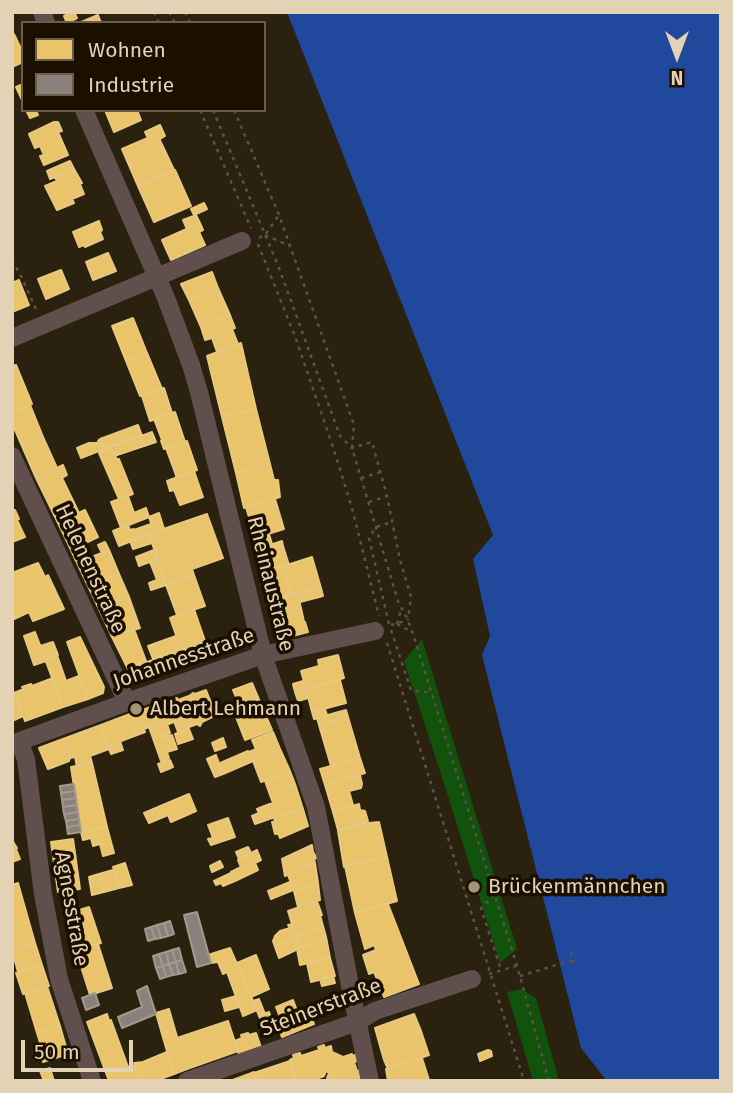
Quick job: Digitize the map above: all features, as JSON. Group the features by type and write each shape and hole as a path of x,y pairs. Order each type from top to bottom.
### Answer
{"street":[{"name":"Rheinaustraße","path":"85,112 180,333 199,391 263,655 318,818 370,1081"},
{"path":"12,338 157,278 246,234"},
{"name":"Helenenstraße","path":"12,456 127,702"},
{"name":"Johannesstraße","path":"16,743 263,655 375,631"},
{"name":"Agnesstraße","path":"16,743 26,759 45,903 60,979 92,1081"},
{"name":"Steinerstraße","path":"187,1081 357,1022 375,1011 472,979"}],"path":[{"path":"201,112 246,234"},
{"path":"214,112 279,268 340,436 352,448"},
{"path":"235,112 279,215 354,425 352,448 398,601 412,632 495,894 549,1081"},
{"path":"279,215 265,235 256,239 296,339 333,447 352,508 376,607"},
{"path":"265,235 290,246"},
{"path":"12,260 32,298 42,326"},
{"path":"352,448 372,442 411,597 408,620"},
{"path":"361,478 380,472"},
{"path":"369,502 387,496"},
{"path":"392,522 376,527 369,538 390,626 411,690 432,693"},
{"path":"397,624 402,609"},
{"path":"397,624 408,620"},
{"path":"397,624 412,632"},
{"path":"388,647 524,1081"},
{"path":"495,894 481,908 501,970"},
{"path":"571,952 575,969"},
{"path":"520,976 573,960"},
{"path":"490,974 517,966"}],"green space":[{"path":"422,639 517,949 500,963 404,661"},
{"path":"521,989 536,998 559,1081 533,1081 507,992"}],"water":[{"path":"287,12 721,12 721,1081 607,1081 581,1048 482,655 490,636 473,559 493,535"}],"building: Wohnen":[{"path":"74,12 77,18 66,21 64,16"},
{"path":"98,15 100,21 84,21"},
{"path":"14,34 21,49 21,63 12,67"},
{"path":"21,85 21,98 16,87"},
{"path":"27,112 36,112 38,115 30,118"},
{"path":"106,112 138,112 141,120 114,132"},
{"path":"58,122 62,131 58,132 68,155 44,165 40,146 35,148 29,134"},
{"path":"160,125 165,136 160,139 157,134 148,138 145,132"},
{"path":"157,134 174,170 138,186 122,149"},
{"path":"70,161 74,169 50,179 47,171"},
{"path":"74,169 82,183 80,184 84,194 72,199 74,203 57,210 45,186 57,181 55,177"},
{"path":"175,170 191,206 154,222 138,186"},
{"path":"204,203 207,209 194,215 191,209"},
{"path":"196,215 200,223 187,229 183,220"},
{"path":"99,221 103,239 79,247 73,232"},
{"path":"200,223 203,230 199,232 205,245 171,260 162,240"},
{"path":"108,253 116,271 93,280 86,262"},
{"path":"61,270 69,289 46,299 38,279"},
{"path":"212,272 218,288 189,300 181,284"},
{"path":"19,280 29,305 12,312 12,283"},
{"path":"218,288 230,315 201,327 189,300"},
{"path":"230,315 238,344 217,352 212,338 205,340 201,327"},
{"path":"133,318 147,353 126,361 112,326"},
{"path":"241,343 256,409 222,417 207,356"},
{"path":"147,353 162,389 140,396 126,361"},
{"path":"16,365 32,404 12,412 12,366"},
{"path":"164,388 172,413 150,421 142,396"},
{"path":"30,405 43,437 22,446 12,423 12,412"},
{"path":"256,409 270,464 236,473 222,417"},
{"path":"175,412 185,442 164,449 154,419"},
{"path":"138,425 142,436 104,449 100,439"},
{"path":"152,432 156,442 117,455 114,446"},
{"path":"43,437 57,468 36,478 22,446"},
{"path":"100,439 104,449 81,458 77,448 89,443 99,443"},
{"path":"187,441 197,470 177,478 166,448"},
{"path":"112,447 133,494 119,499 99,453"},
{"path":"270,464 274,480 278,480 280,497 244,508 236,473"},
{"path":"63,465 67,475 62,478 79,513 58,523 36,478"},
{"path":"194,471 203,497 180,505 174,490 170,491 167,481"},
{"path":"128,496 134,513 146,508 149,517 121,528 111,502"},
{"path":"275,499 284,529 255,538 246,507"},
{"path":"12,510 15,510 25,537 12,542"},
{"path":"85,510 98,537 71,550 58,523"},
{"path":"159,513 164,529 154,532 149,517"},
{"path":"207,514 223,558 192,569 194,575 166,585 149,534"},
{"path":"151,524 154,532 119,546 113,531 128,525 130,530 134,530"},
{"path":"149,534 152,543 133,549 130,541"},
{"path":"269,534 272,544 258,548 255,538"},
{"path":"282,541 283,546 272,550 270,545"},
{"path":"105,542 109,550 102,553 98,545"},
{"path":"83,544 88,556 76,561 71,550"},
{"path":"283,546 289,565 264,571 259,554"},
{"path":"109,550 119,574 88,586 77,563"},
{"path":"154,550 157,559 139,566 136,557"},
{"path":"312,557 321,588 291,595 284,566"},
{"path":"157,559 166,585 151,590 149,583 157,580 150,562"},
{"path":"38,563 45,577 48,575 64,609 33,621 29,612 12,620 12,573"},
{"path":"284,566 291,595 268,600 260,572"},
{"path":"119,574 129,597 98,607 88,586"},
{"path":"194,575 205,606 177,615 166,585"},
{"path":"321,588 323,596 300,602 297,593"},
{"path":"297,593 301,608 271,615 268,600"},
{"path":"129,597 140,628 112,637 98,607"},
{"path":"301,608 308,632 277,640 271,615"},
{"path":"194,609 205,641 181,649 170,618"},
{"path":"134,629 146,661 128,669 112,637"},
{"path":"35,632 46,661 34,665 24,636"},
{"path":"176,636 181,649 153,659 148,646"},
{"path":"80,637 104,687 103,693 88,699 67,642"},
{"path":"205,641 210,655 134,682 128,669"},
{"path":"53,642 58,655 45,659 40,646"},
{"path":"57,655 66,681 79,676 88,699 63,707 45,659"},
{"path":"338,655 344,678 306,689 301,671 319,666 318,660"},
{"path":"53,678 63,707 25,721 14,693 24,689 22,687"},
{"path":"340,680 346,703 312,712 306,689"},
{"path":"303,681 306,689 295,692 293,684"},
{"path":"252,683 260,702 241,710 233,690"},
{"path":"12,688 23,716 12,721"},
{"path":"306,689 308,698 298,701 295,692"},
{"path":"206,690 211,703 214,703 216,715 202,722 200,726 197,724 189,727 178,700"},
{"path":"177,698 184,718 166,725 164,722 157,724 151,707"},
{"path":"260,702 272,730 245,740 234,712"},
{"path":"151,707 157,724 137,735 130,714"},
{"path":"325,709 327,715 314,719 312,712"},
{"path":"346,710 348,717 319,725 317,718"},
{"path":"130,714 137,735 116,743 116,746 109,749 101,725"},
{"path":"185,717 189,729 178,732 174,721"},
{"path":"348,717 360,758 331,766 319,725"},
{"path":"164,722 170,733 162,737 157,724"},
{"path":"157,724 169,758 161,761 149,727"},
{"path":"101,725 109,749 90,756 92,763 77,767 75,757 70,758 63,739"},
{"path":"189,729 193,739 178,744 175,734"},
{"path":"273,732 280,749 253,761 249,752 256,749 252,740"},
{"path":"172,735 177,749 167,752 162,738"},
{"path":"223,738 226,747 215,751 212,743"},
{"path":"63,739 69,761 48,769 39,748"},
{"path":"120,741 123,750 111,754 109,749"},
{"path":"280,749 290,771 261,782 253,761"},
{"path":"248,751 253,761 223,774 218,764"},
{"path":"216,755 223,774 215,777 207,759"},
{"path":"360,758 365,773 325,785 320,769"},
{"path":"170,760 173,767 161,772 158,764"},
{"path":"92,763 107,827 81,832 71,767"},
{"path":"290,771 295,784 270,795 265,781"},
{"path":"360,775 361,788 349,791 353,805 333,812 325,785"},
{"path":"295,784 303,809 272,818 267,805 273,803 270,795"},
{"path":"189,794 196,811 171,822 168,815 149,823 144,813"},
{"path":"359,804 368,821 338,830 333,812"},
{"path":"267,805 272,818 255,824 252,816 259,813 257,809"},
{"path":"303,809 308,826 280,838 278,833 275,834 272,822 275,821 274,818"},
{"path":"228,818 235,837 211,845 208,839 213,838 208,825"},
{"path":"379,822 387,857 344,867 338,831"},
{"path":"107,827 114,853 103,856 100,844 93,846 91,838 83,840 81,832"},
{"path":"73,839 80,889 58,892 51,842"},
{"path":"12,840 20,859 12,862"},
{"path":"312,845 317,858 314,859 315,863 285,876 282,859"},
{"path":"248,847 251,853 239,859 236,852"},
{"path":"257,850 261,860 255,863 258,870 235,881 231,872 241,867 238,860"},
{"path":"387,857 397,901 355,913 345,866"},
{"path":"220,861 223,867 212,872 210,866"},
{"path":"125,863 132,885 119,888 113,867"},
{"path":"315,863 318,883 294,891 288,875"},
{"path":"113,870 119,888 104,892 99,874"},
{"path":"231,873 235,881 223,886 221,883 216,885 214,881"},
{"path":"99,874 104,892 92,895 89,877"},
{"path":"290,882 293,890 271,899 268,891"},
{"path":"18,883 29,922 12,927 12,885"},
{"path":"318,883 320,900 298,907 294,891"},
{"path":"317,901 323,926 296,937 288,911"},
{"path":"388,904 419,984 384,997 374,972 369,974 363,955 376,950 374,945 365,949 355,913"},
{"path":"89,907 101,943 79,950 67,914"},
{"path":"29,922 35,943 12,950 12,927"},
{"path":"292,924 296,937 275,947 275,936 290,928 288,925"},
{"path":"323,926 326,937 300,948 296,937"},
{"path":"296,937 300,948 279,958 275,947"},
{"path":"326,937 330,958 300,965 297,949"},
{"path":"35,943 42,965 18,972 12,950"},
{"path":"98,944 112,988 90,995 76,951"},
{"path":"230,948 257,1010 243,1016 227,972 223,974 218,962 211,963 208,955"},
{"path":"256,955 269,989 251,997 237,963"},
{"path":"330,958 335,976 311,982 307,963"},
{"path":"42,965 49,986 23,994 16,973"},
{"path":"333,976 335,983 322,986 320,979"},
{"path":"47,986 60,1026 37,1033 25,993"},
{"path":"236,996 239,1007 225,1011 222,1000"},
{"path":"259,999 265,1014 259,1016 253,1001"},
{"path":"293,1000 299,1016 282,1022 276,1007"},
{"path":"169,1009 175,1030 162,1034 156,1013"},
{"path":"308,1011 314,1024 304,1028 299,1016"},
{"path":"269,1012 274,1026 265,1030 259,1016"},
{"path":"107,1014 128,1067 135,1065 140,1081 109,1081 87,1022"},
{"path":"414,1014 421,1031 380,1046 375,1028"},
{"path":"299,1016 304,1028 282,1037 277,1025"},
{"path":"228,1021 238,1051 187,1069 177,1038"},
{"path":"60,1026 68,1054 43,1062 37,1033"},
{"path":"175,1030 180,1047 167,1051 162,1034"},
{"path":"421,1031 429,1055 388,1069 380,1046"},
{"path":"248,1033 256,1033 262,1050 240,1058 235,1041"},
{"path":"324,1045 325,1048 331,1046 332,1052 343,1057 355,1055 357,1061 354,1062 362,1077 359,1078 360,1081 328,1081 329,1073 326,1071 324,1076 311,1081 297,1081 290,1060 294,1058 293,1055 300,1053 301,1056 319,1050 318,1047"},
{"path":"180,1047 187,1069 174,1074 167,1051"},
{"path":"488,1050 492,1056 480,1061 478,1054"},
{"path":"167,1052 174,1074 155,1081 140,1081 134,1063"},
{"path":"422,1058 429,1080 388,1081 386,1069"},
{"path":"290,1061 297,1081 257,1081 254,1073"},
{"path":"50,1068 54,1081 44,1081 40,1071"},
{"path":"254,1072 257,1081 230,1081 249,1074"}],"building: Industrie":[{"path":"74,784 75,791 61,793 60,786"},
{"path":"75,791 76,798 62,800 61,793"},
{"path":"76,798 77,805 63,807 62,800"},
{"path":"77,805 78,812 64,814 63,807"},
{"path":"78,812 79,819 66,821 64,814"},
{"path":"79,819 80,825 67,827 66,821"},
{"path":"80,825 81,832 68,834 67,827"},
{"path":"197,912 211,963 197,967 184,915"},
{"path":"170,921 174,934 168,936 164,923"},
{"path":"164,923 168,936 161,938 157,925"},
{"path":"157,925 161,938 155,939 151,927"},
{"path":"151,927 155,939 148,941 145,929"},
{"path":"179,948 182,960 176,962 172,950"},
{"path":"172,950 176,962 169,964 166,952"},
{"path":"166,952 169,964 163,966 159,954"},
{"path":"159,954 163,966 156,968 153,956"},
{"path":"182,960 186,972 179,974 176,962"},
{"path":"176,962 179,974 173,975 169,964"},
{"path":"169,964 173,975 166,977 163,966"},
{"path":"163,966 166,977 160,979 156,968"},
{"path":"147,986 156,1014 122,1028 118,1017 142,1007 137,991"},
{"path":"95,993 99,1005 86,1010 82,998"}],"place":[{"name":"Albert Lehmann","path":"136,709"},
{"name":"Brückenmännchen","path":"474,887"}]}
